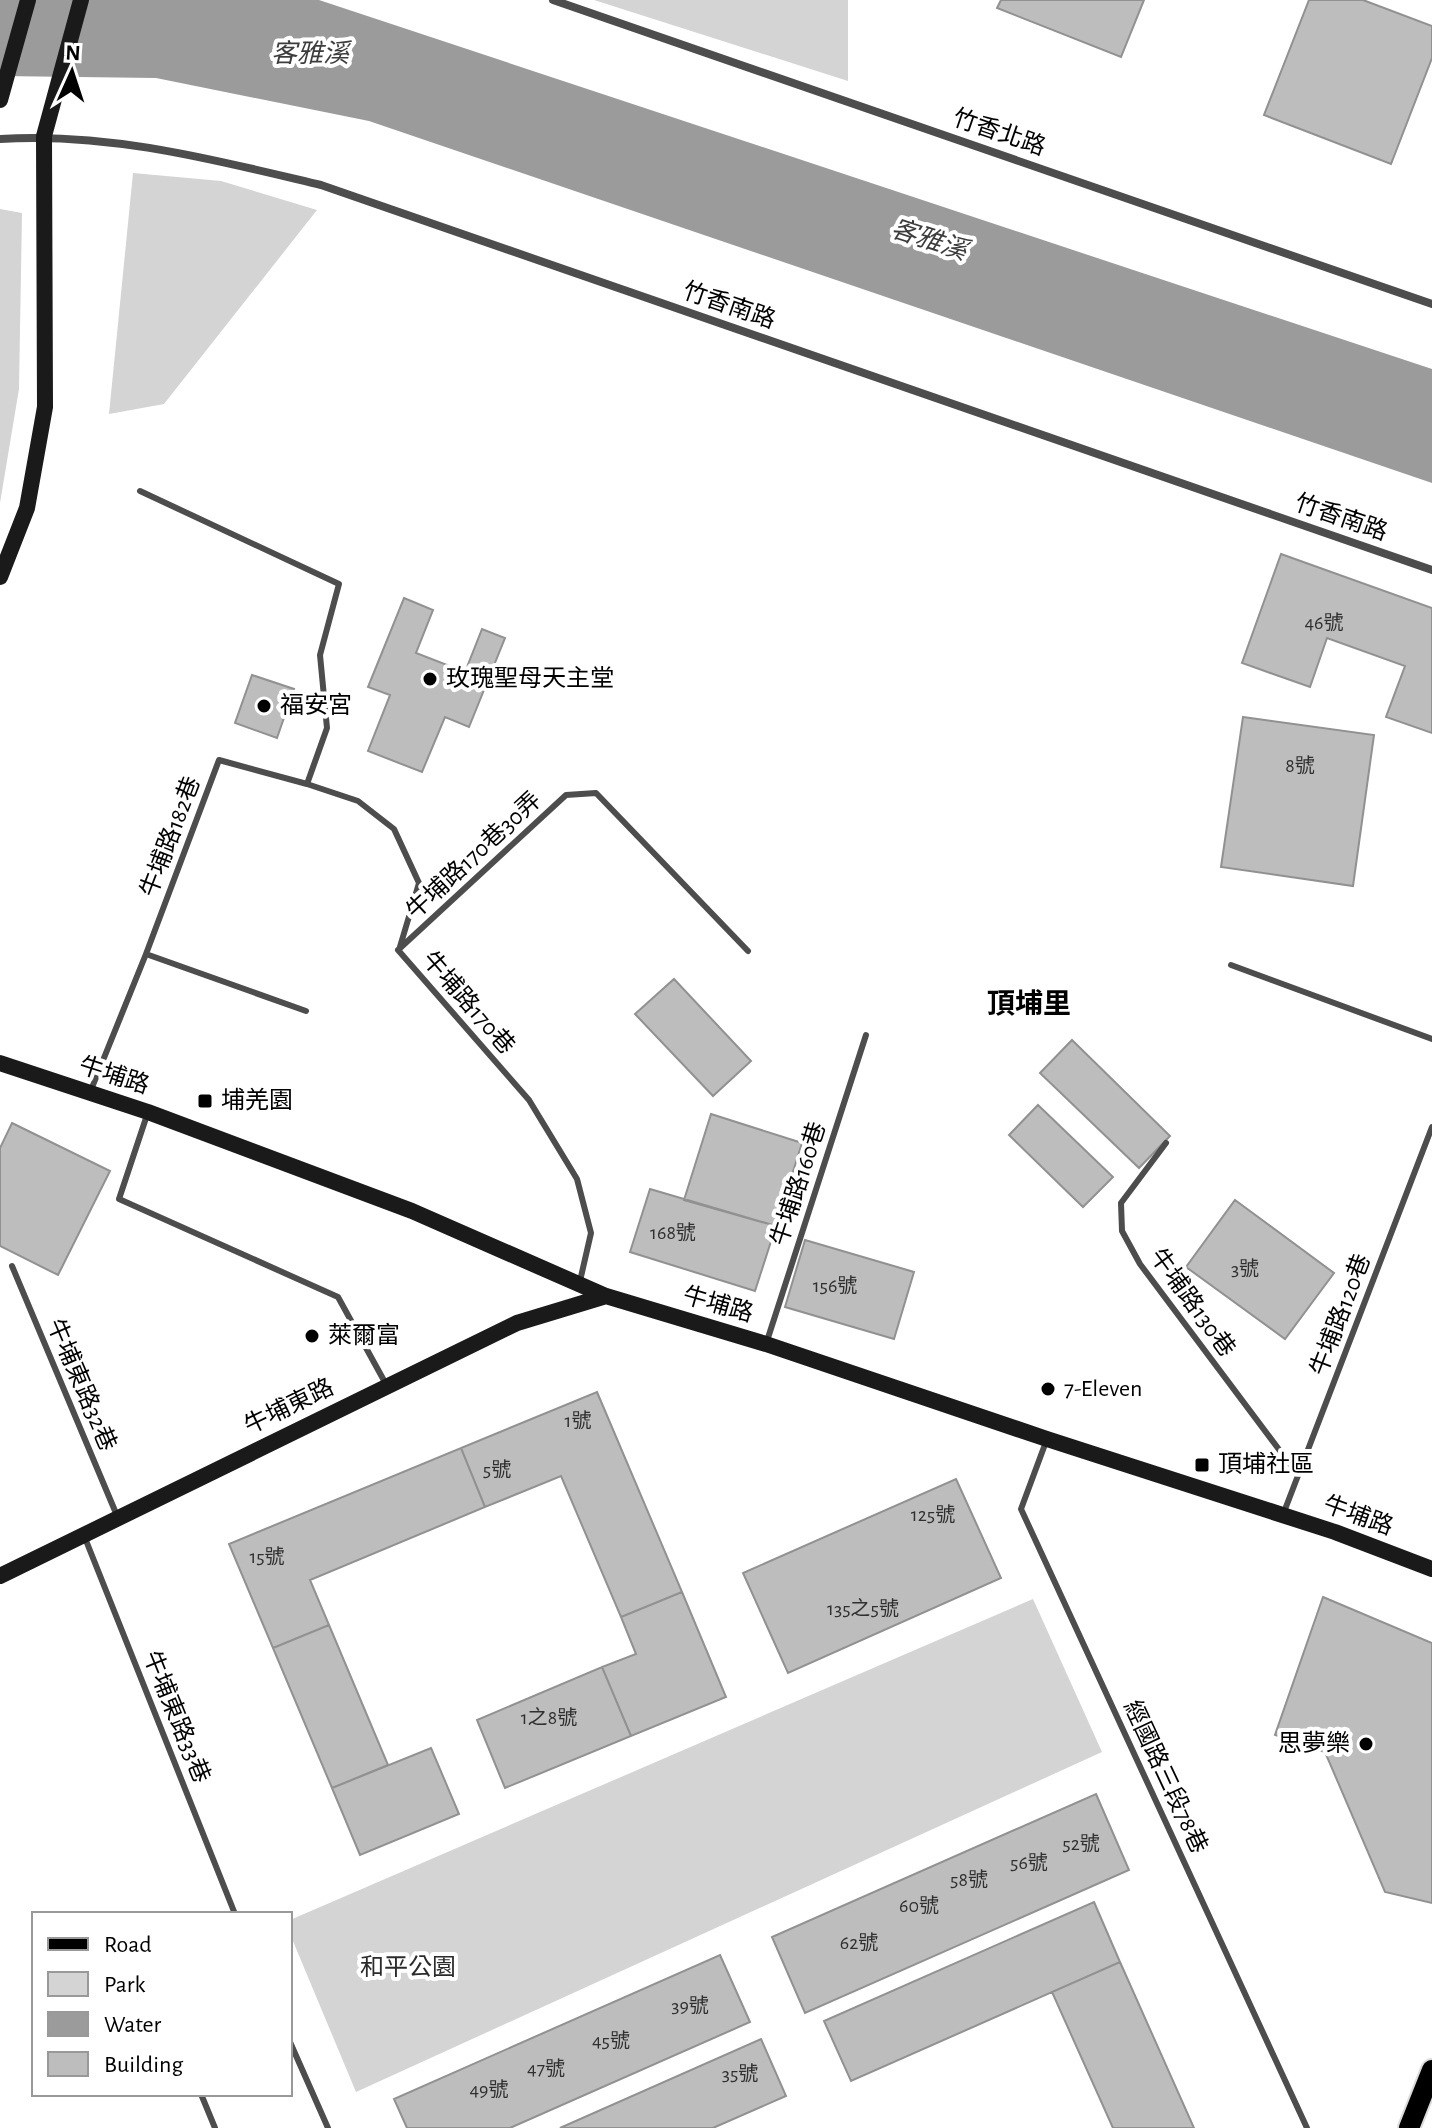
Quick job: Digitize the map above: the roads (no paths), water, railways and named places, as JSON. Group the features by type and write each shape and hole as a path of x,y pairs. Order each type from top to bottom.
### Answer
{"main road":[{"path":"1409,2128 1432,2070"}],"street":[{"path":"0,100 28,0"},
{"path":"0,577 27,508 45,407 44,136 81,0"},
{"name":"竹香北路","path":"553,0 1432,304"},
{"name":"竹香南路","path":"0,139 44,136 166,149 321,185 1432,570"},
{"name":"牛埔路","path":"0,1063 148,1112 412,1211 606,1296 766,1344 1283,1515 1432,1569"},
{"name":"牛埔東路","path":"0,1576 517,1323 606,1296"}],"lane":[{"path":"140,491 339,584 320,655 327,728 307,784"},
{"name":"牛埔路182巷","path":"90,1093 219,760 307,784"},
{"name":"牛埔路170巷","path":"307,784 358,801 394,829 419,883 398,950 529,1100 577,1179 591,1233 579,1285"},
{"name":"牛埔路170巷30弄","path":"398,950 566,795 596,793 748,951"},
{"path":"146,954 306,1011"},
{"path":"1231,965 1432,1039"},
{"name":"牛埔路160巷","path":"766,1344 866,1035"},
{"path":"148,1112 119,1199 338,1297 387,1386"},
{"name":"牛埔路120巷","path":"1283,1515 1432,1127"},
{"name":"牛埔路130巷","path":"1166,1143 1121,1203 1122,1231 1140,1264 1298,1475"},
{"name":"牛埔東路32巷","path":"12,1266 118,1518"},
{"name":"經國路三段78巷","path":"1047,1439 1021,1509 1307,2128"},
{"name":"牛埔東路33巷","path":"84,1534 234,1912"},
{"path":"292,2047 328,2128"},
{"path":"202,2096 215,2128"}],"water":[{"name":"客雅溪","path":"0,0 319,0 1432,369 1432,483 369,121 156,78 0,76"}],"place":[{"name":"玫瑰聖母天主堂","path":"430,679"},
{"name":"福安宮","path":"264,706"},
{"name":"埔羌園","path":"205,1101"},
{"name":"萊爾富","path":"312,1336"},
{"name":"7-Eleven","path":"1048,1389"},
{"name":"頂埔社區","path":"1202,1465"},
{"name":"思夢樂","path":"1366,1744"}],"district":[{"name":"頂埔里","path":"1029,1005"}],"park label":[{"name":"和平公園","path":"408,1968"}]}
